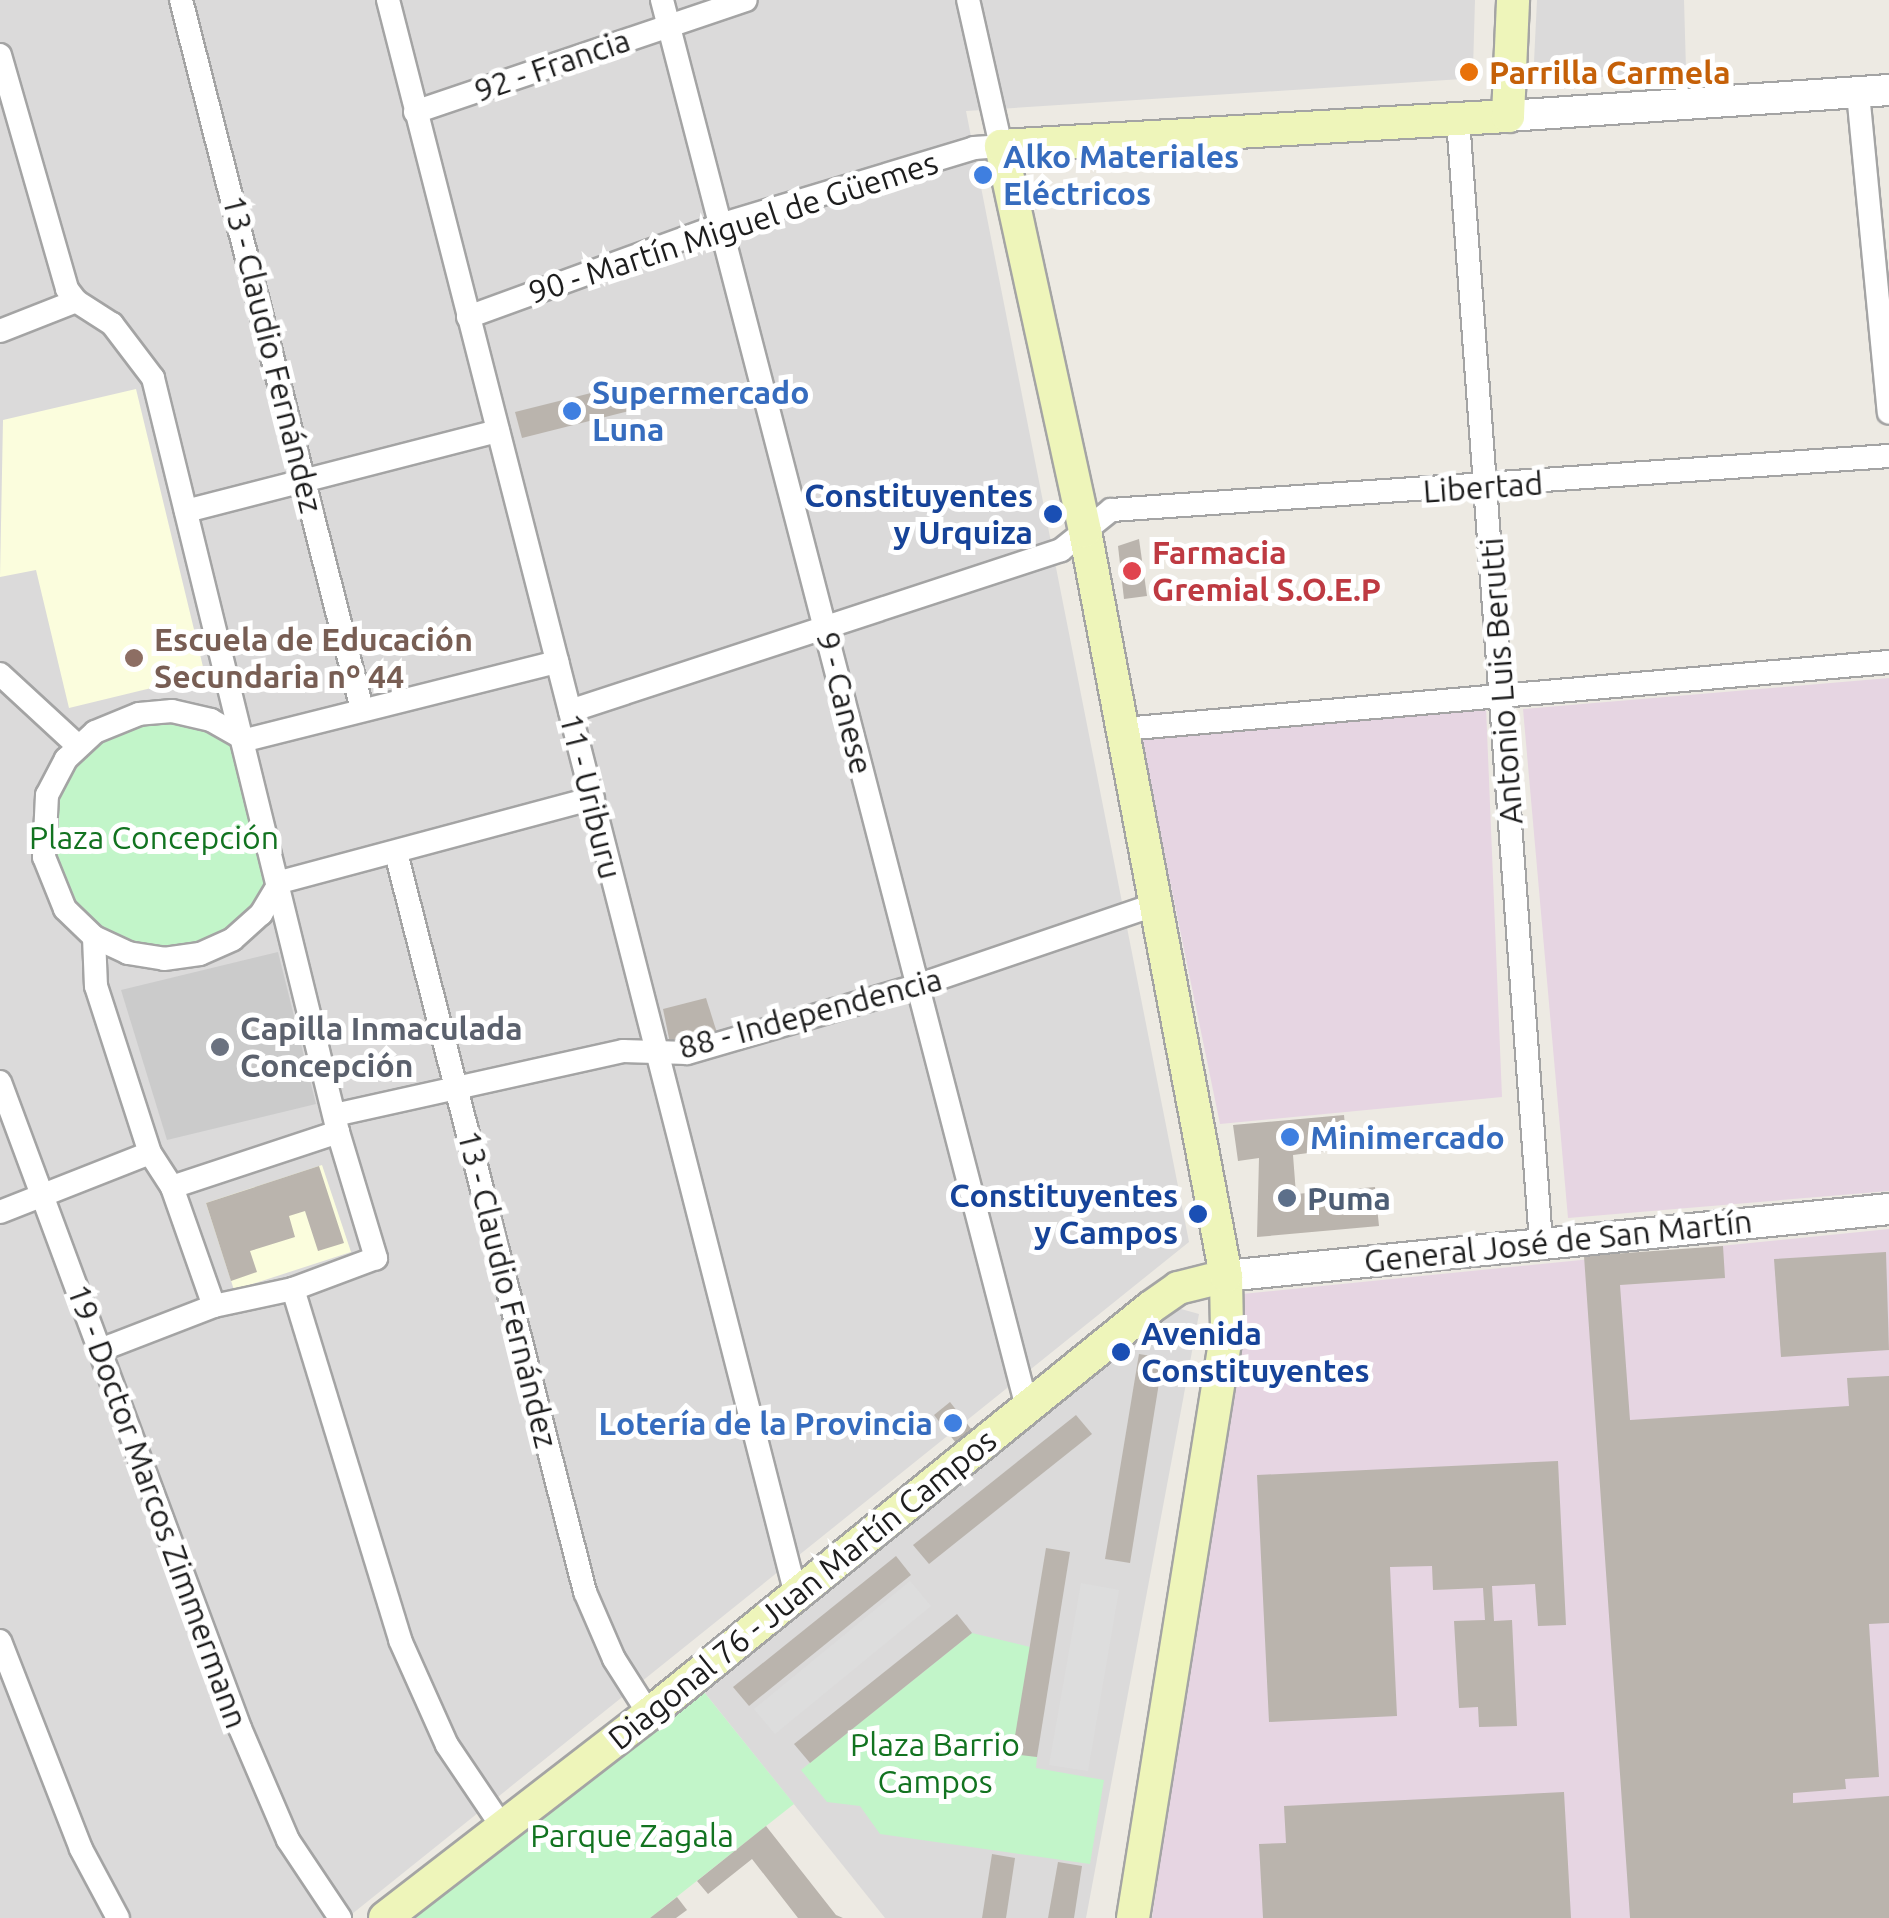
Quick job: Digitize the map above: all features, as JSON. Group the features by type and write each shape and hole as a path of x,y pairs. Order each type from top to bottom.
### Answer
{"main road":[{"path":"1134,1918 1226,1330 1226,1276 1085,531 1001,146 1508,116 1513,0"},
{"name":"Diagonal 76 - Juan Martín Campos","path":"385,1918 649,1714 795,1591 1178,1288 1226,1276"}],"street":[{"name":"13 - Claudio Fernández","path":"181,0 362,709"},
{"name":"11 - Uriburu","path":"388,0 593,798 654,1052 795,1591"},
{"name":"9 - Canese","path":"662,0 1027,1407"},
{"name":"92 - Francia","path":"415,112 746,0"},
{"path":"968,0 1001,146"},
{"path":"0,55 66,288 76,301 112,324 154,378 376,1258 293,1290 214,1306 100,1350"},
{"path":"1508,116 1889,90"},
{"path":"1858,93 1889,412"},
{"name":"Antonio Luis Berutti","path":"1458,120 1541,1242"},
{"name":"90 - Martín Miguel de Güemes","path":"468,317 723,224 974,148 1001,146"},
{"path":"0,331 76,301"},
{"path":"186,511 307,484 498,431"},
{"name":"Libertad","path":"570,711 825,624 1061,550 1110,510 1488,488 1889,456"},
{"path":"557,662 246,740 211,720 172,711 132,716 78,746 47,795 40,834 53,886 65,910 94,937 128,954 164,959 200,954 233,939 261,914 280,882 593,798"},
{"path":"1123,729 1889,662"},
{"path":"0,674 78,746"},
{"name":"13 - Claudio Fernández","path":"396,853 586,1592 614,1660 649,1714"},
{"name":"88 - Independencia","path":"172,1187 339,1123 456,1084 623,1052 687,1052 916,986 1157,904"},
{"path":"94,937 96,986 150,1153 172,1187 214,1306"},
{"name":"19 - Doctor Marcos Zimmermann","path":"0,1082 240,1728 288,1840 340,1918"},
{"path":"0,1212 150,1153"},
{"name":"General José de San Martín","path":"1226,1276 1889,1209"},
{"path":"293,1290 400,1640 447,1746 502,1828"},
{"path":"0,1641 81,1849 118,1918"}],"shaded area":[{"path":"0,0 1475,0 1473,69 1462,79 966,111 1189,1242 347,1918 0,1918"},
{"path":"1537,0 1684,0 1686,70 1533,83"},
{"path":"136,389 205,675 69,708 36,570 0,577 3,420"},
{"path":"1889,678 1889,1191 1568,1218 1523,709"},
{"path":"1486,707 1502,1097 1220,1124 1141,740"},
{"name":"Capilla Inmaculada Concepción","path":"278,952 316,1104 167,1140 121,990"},
{"path":"322,1165 351,1252 234,1290 206,1203"},
{"path":"1889,1229 1889,1918 1152,1918 1242,1294"},
{"path":"1174,1307 1199,1314 1086,1918 885,1918 700,1687"},
{"path":"910,1581 931,1606 775,1734 754,1709"},
{"path":"1081,1583 1119,1590 1088,1771 1049,1765"}],"green space":[{"name":"Plaza Concepción","path":"132,715 234,731 280,882 200,954 94,937 47,874 47,795 66,759"},
{"name":"Plaza Barrio Campos","path":"972,1633 1030,1647 1013,1753 1037,1757 1036,1768 1104,1780 1090,1864 880,1834 860,1806 827,1802 801,1770"},
{"name":"Parque Zagala","path":"700,1687 794,1804 650,1918 399,1918"}],"building":[{"name":"Supermercado Luna","path":"623,385 629,411 522,438 515,412"},
{"name":"Farmacia Gremial S.O.E.P","path":"1139,539 1147,596 1124,599 1118,546"},
{"path":"706,998 718,1036 686,1047 670,1043 663,1009"},
{"path":"1344,1115 1347,1148 1293,1155 1296,1194 1375,1187 1379,1226 1257,1237 1259,1158 1238,1161 1233,1125"},
{"path":"319,1166 344,1243 318,1251 305,1211 289,1216 295,1237 250,1251 257,1272 231,1281 206,1203"},
{"path":"1723,1246 1725,1278 1620,1285 1630,1420 1849,1406 1847,1378 1889,1376 1889,1623 1869,1624 1879,1777 1845,1779 1846,1789 1793,1793 1793,1803 1889,1796 1889,1918 1630,1918 1584,1256"},
{"path":"1886,1252 1889,1350 1781,1357 1774,1259"},
{"path":"1139,1354 1163,1358 1130,1563 1105,1559"},
{"name":"Lotería de la Provincia","path":"950,1402 972,1430 956,1443 934,1415"},
{"path":"1076,1415 1092,1434 929,1564 913,1545"},
{"path":"1558,1461 1566,1625 1538,1626 1535,1584 1492,1586 1494,1621 1512,1620 1517,1726 1479,1727 1478,1707 1459,1708 1454,1621 1485,1620 1483,1588 1433,1590 1432,1566 1390,1567 1397,1716 1269,1722 1257,1475"},
{"path":"1046,1548 1070,1552 1037,1757 1012,1754"},
{"path":"896,1556 911,1575 749,1706 733,1687"},
{"path":"957,1614 972,1633 810,1763 794,1744"},
{"path":"1564,1792 1571,1918 1263,1918 1259,1844 1286,1843 1284,1806"},
{"path":"766,1826 836,1915 843,1918 798,1918 752,1859 708,1894 697,1881"},
{"path":"992,1854 1015,1858 1006,1918 982,1918"},
{"path":"1058,1862 1082,1866 1074,1918 1048,1918"},
{"path":"677,1897 687,1910 676,1918 650,1918"}],"place":[{"name":"Parrilla Carmela","path":"1469,72"},
{"name":"Alko Materiales Eléctricos","path":"983,175"},
{"name":"Supermercado Luna","path":"572,411"},
{"name":"Constituyentes y Urquiza","path":"1053,514"},
{"name":"Farmacia Gremial S.O.E.P","path":"1132,571"},
{"name":"Escuela de Educación Secundaria nº 44","path":"134,658"},
{"name":"Capilla Inmaculada Concepción","path":"220,1047"},
{"name":"Minimercado","path":"1290,1137"},
{"name":"Puma","path":"1287,1198"},
{"name":"Constituyentes y Campos","path":"1198,1214"},
{"name":"Avenida Constituyentes","path":"1121,1352"},
{"name":"Lotería de la Provincia","path":"953,1423"}]}
